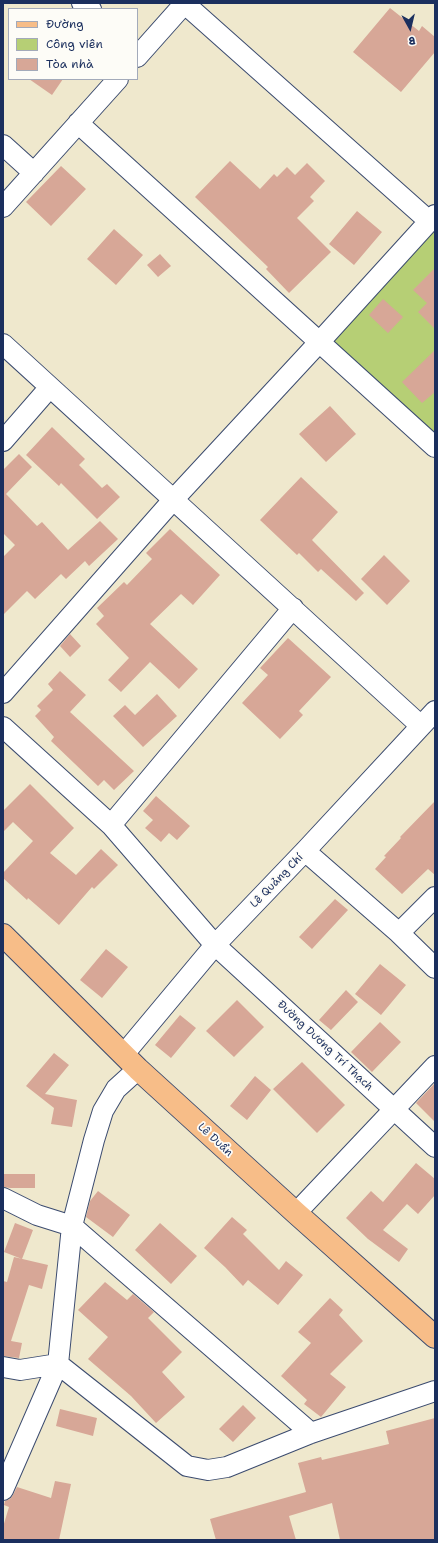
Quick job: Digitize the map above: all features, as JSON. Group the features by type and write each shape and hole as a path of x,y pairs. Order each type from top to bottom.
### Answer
{"main road":[{"name":"Lê Duẩn","path":"3,935 131,1062 296,1214 435,1337"}],"street":[{"path":"3,693 173,500 320,342 432,218 185,3 140,48"},
{"path":"3,207 117,80"},
{"path":"78,124 435,447"},
{"path":"3,145 34,173"},
{"path":"3,344 421,726"},
{"path":"3,441 50,387"},
{"path":"110,825 292,608"},
{"name":"Lê Quảng Chí","path":"3,1490 11,1448 58,1364 72,1226 103,1111 131,1062 215,945 435,711"},
{"name":"Đường Dương Trí Thạch","path":"3,727 110,825 215,945 435,1147"},
{"path":"305,851 399,933 435,968"},
{"path":"399,933 435,897"},
{"path":"296,1214 435,1066"},
{"path":"3,1198 37,1215 72,1226 311,1434"},
{"path":"3,1367 20,1370 58,1364 187,1466 208,1470 227,1467 311,1434 435,1391"}],"green space":[{"path":"435,219 435,437 324,337"}],"building":[{"path":"390,8 419,31 422,26 435,37 435,52 401,92 353,52"},
{"path":"30,80 62,80 52,95"},
{"path":"230,161 260,189 274,174 277,177 287,167 295,175 307,163 325,181 310,197 314,201 297,218 331,252 289,293 266,269 268,267 195,197"},
{"path":"61,166 86,189 51,226 26,202"},
{"path":"357,211 382,232 354,265 329,244"},
{"path":"114,229 143,255 116,285 87,259"},
{"path":"160,254 171,266 158,277 147,265"},
{"path":"435,268 435,329 418,312 427,303 413,290"},
{"path":"383,299 403,317 388,333 369,315"},
{"path":"435,350 435,392 422,403 402,382"},
{"path":"330,406 356,434 326,462 299,434"},
{"path":"52,427 85,459 79,465 102,488 107,484 120,497 97,519 61,483 59,486 26,455"},
{"path":"19,454 32,467 6,494 37,526 42,522 68,550 100,521 118,539 89,566 85,561 66,579 61,574 35,599 27,591 3,615 3,557 15,545 3,533 3,470"},
{"path":"301,477 338,512 312,540 364,593 356,601 321,569 318,572 299,553 297,555 260,520"},
{"path":"170,529 220,575 193,605 181,594 150,624 198,669 179,689 150,662 121,692 108,680 129,658 96,624 104,616 97,608 124,582 127,585 152,559 146,553"},
{"path":"384,555 410,581 387,605 361,579"},
{"path":"70,634 81,646 70,657 60,646"},
{"path":"288,638 331,677 299,711 303,715 280,739 242,703 268,675 260,668"},
{"path":"60,671 86,695 70,712 134,771 114,790 104,780 98,786 51,741 54,737 35,716 41,710 37,706 53,690 48,684"},
{"path":"157,694 177,716 143,747 113,716 125,705 135,715"},
{"path":"30,784 74,828 50,853 76,875 101,849 118,865 94,889 92,887 59,925 28,898 27,900 3,878 3,873 33,841 13,822 3,832 3,811"},
{"path":"156,796 190,826 177,840 169,833 161,842 145,828 153,820 143,811"},
{"path":"435,801 435,875 428,869 402,894 375,869 386,857 384,856 401,838 400,837"},
{"path":"335,899 348,910 312,949 299,937"},
{"path":"106,949 128,967 102,998 80,980"},
{"path":"380,964 406,985 381,1015 355,994"},
{"path":"346,990 358,1002 331,1030 319,1020"},
{"path":"237,1000 264,1027 234,1057 206,1031"},
{"path":"180,1015 196,1028 171,1058 155,1045"},
{"path":"380,1022 401,1042 372,1072 351,1052"},
{"path":"54,1053 69,1065 45,1094 77,1100 72,1127 51,1124 54,1108 26,1086"},
{"path":"302,1062 345,1105 317,1133 273,1089"},
{"path":"255,1076 271,1090 247,1120 230,1106"},
{"path":"435,1083 435,1122 416,1103"},
{"path":"416,1163 435,1179 435,1195 418,1214 407,1204 383,1230 408,1249 399,1262 368,1239 346,1218 371,1191 383,1202"},
{"path":"3,1174 35,1174 35,1188 3,1187"},
{"path":"98,1191 130,1215 113,1237 86,1217 90,1201"},
{"path":"232,1217 247,1230 243,1234 279,1270 286,1261 303,1275 278,1305 248,1280 243,1286 204,1248"},
{"path":"15,1223 33,1230 22,1259 4,1252"},
{"path":"160,1223 197,1256 171,1284 135,1250"},
{"path":"14,1257 48,1265 42,1289 29,1285 11,1341 22,1343 19,1358 3,1356 3,1281 7,1282"},
{"path":"105,1282 127,1300 133,1294 154,1312 148,1318 182,1352 162,1372 185,1397 156,1423 131,1396 88,1359 108,1337 78,1310"},
{"path":"330,1298 343,1310 339,1315 363,1341 330,1374 346,1387 321,1417 304,1404 307,1400 281,1376 311,1343 298,1332"},
{"path":"243,1405 256,1418 233,1442 219,1429"},
{"path":"60,1409 97,1418 93,1436 56,1426"},
{"path":"435,1418 435,1540 340,1540 332,1503 289,1516 296,1540 216,1540 210,1519 306,1492 298,1463 321,1457 322,1460 389,1444 386,1431"},
{"path":"55,1481 71,1484 59,1540 3,1540 3,1527 9,1507 4,1505 5,1501 10,1499 17,1487 51,1498"}]}
